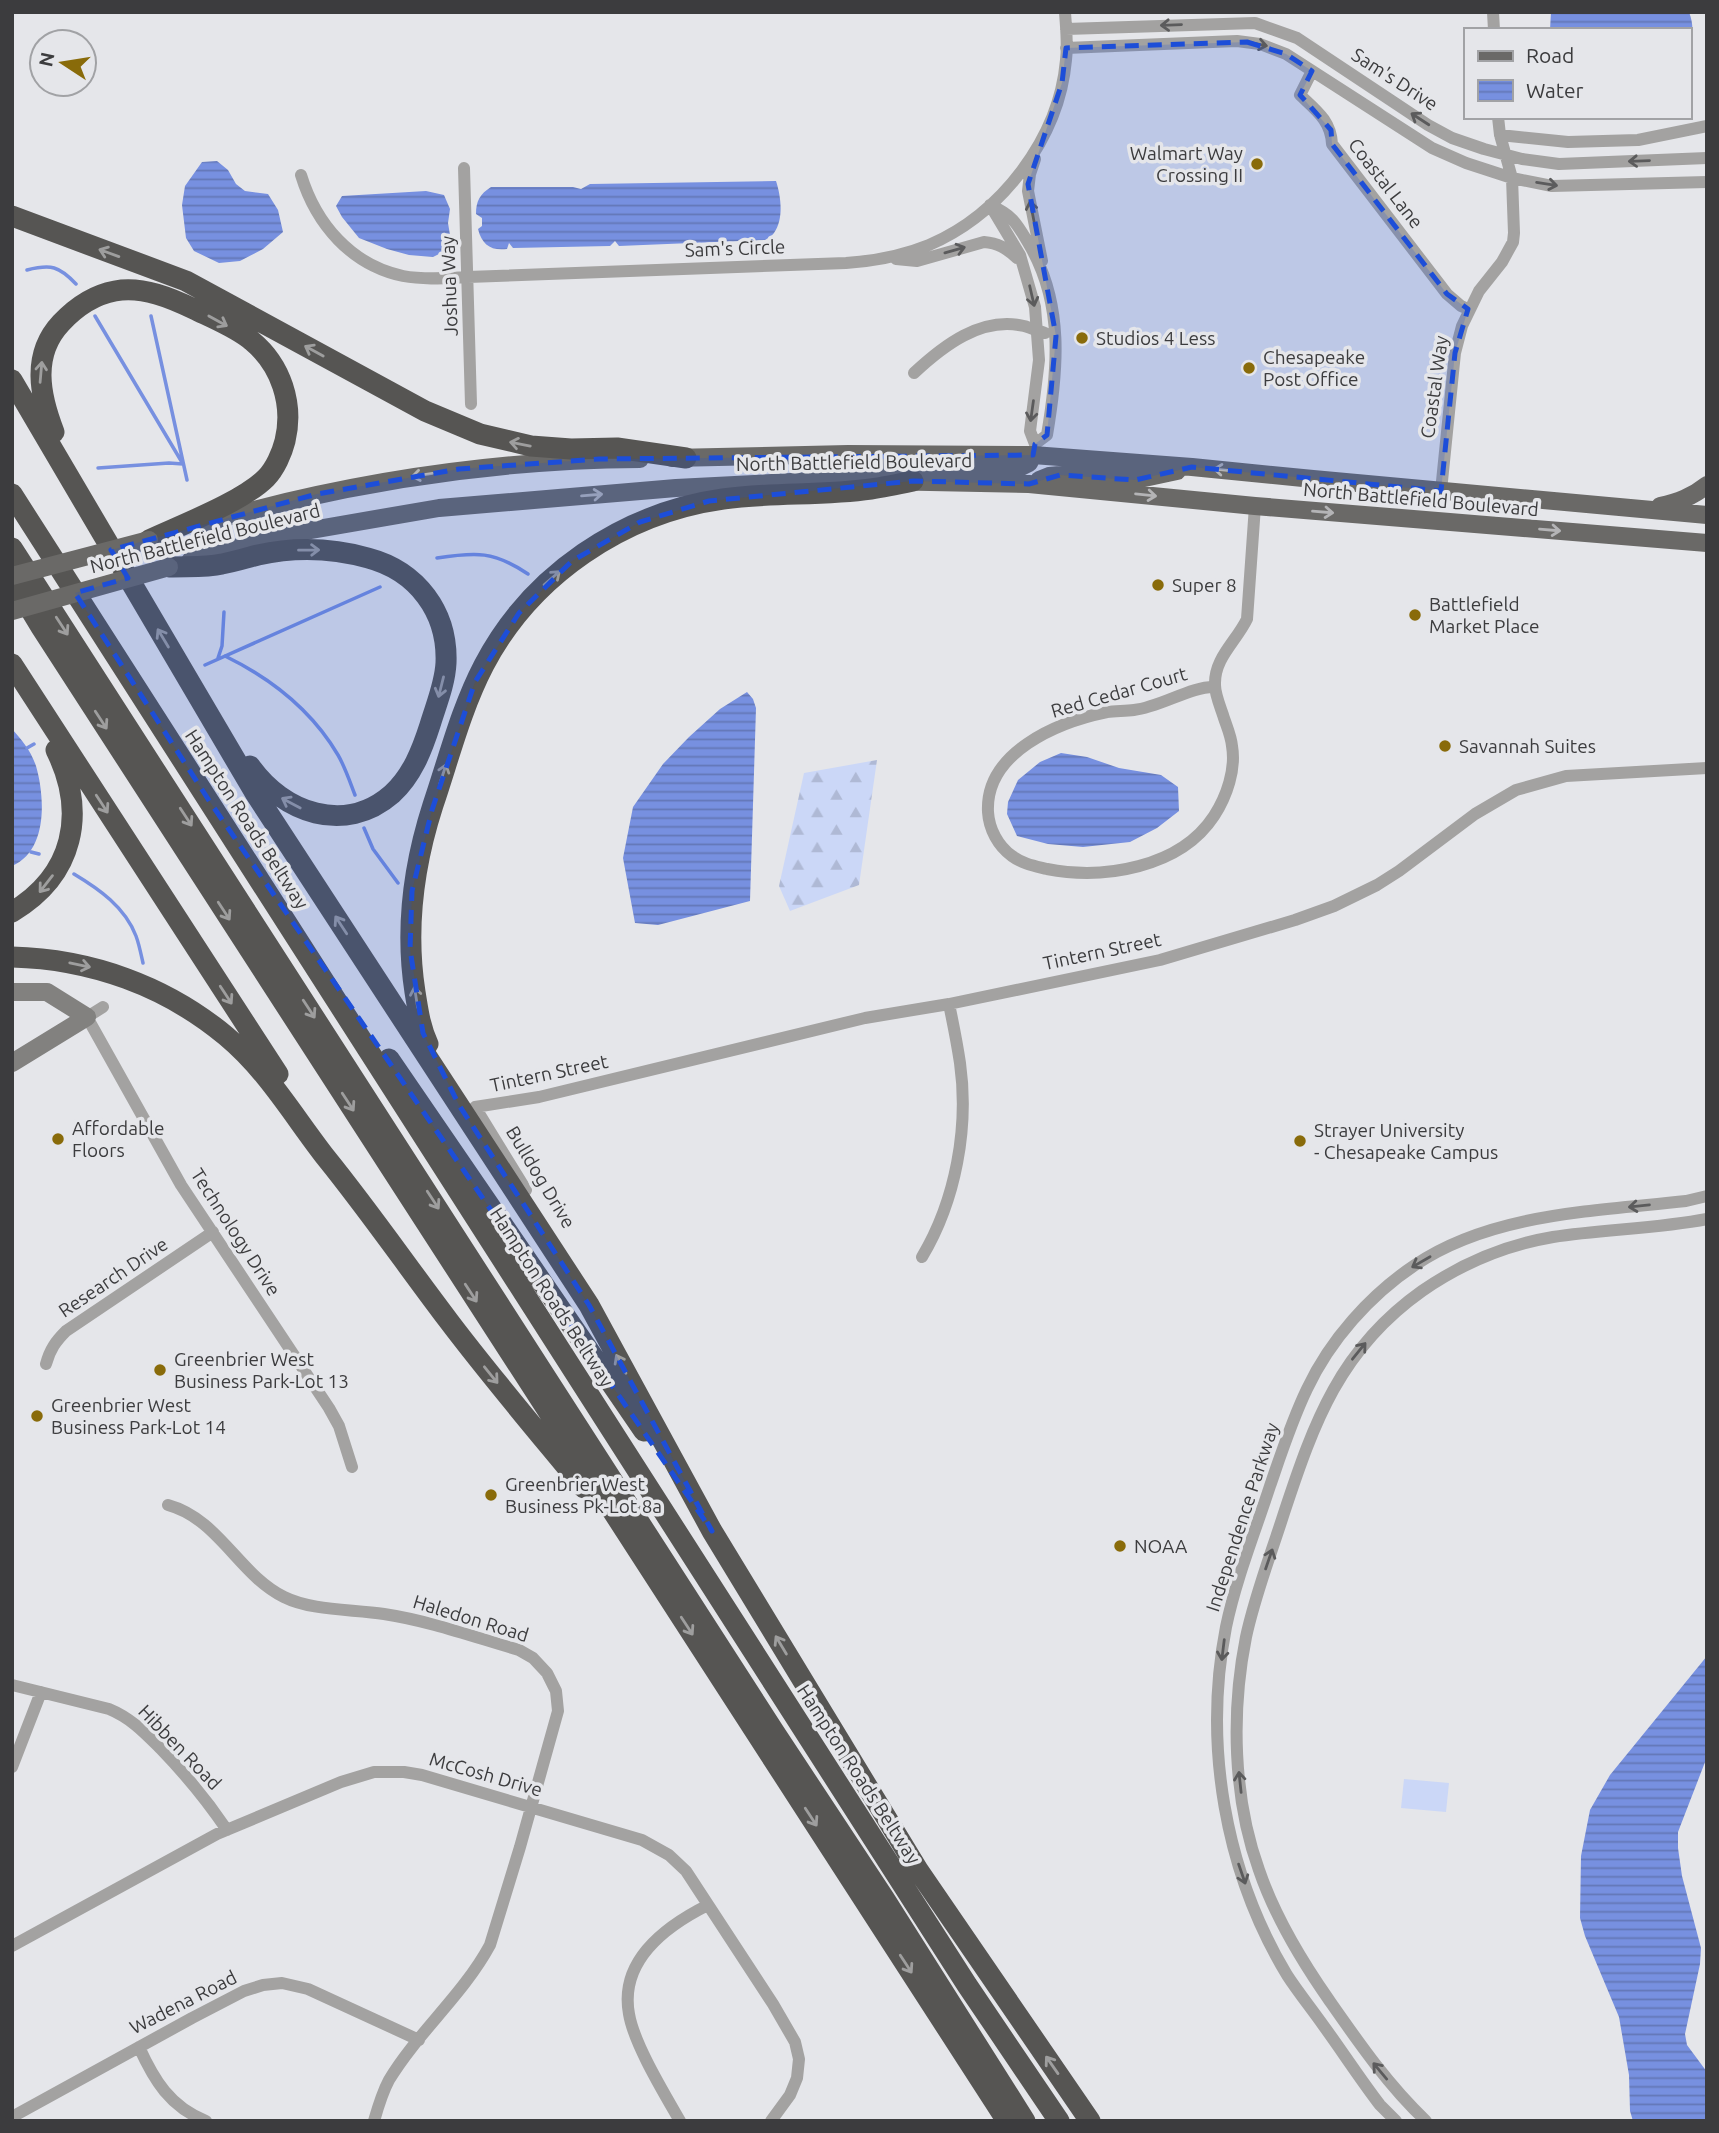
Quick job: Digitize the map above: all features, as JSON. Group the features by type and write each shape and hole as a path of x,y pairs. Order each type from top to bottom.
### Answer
{"highway":[{"path":"12,216 186,281 425,411 480,434 531,446 617,448 685,458"},
{"path":"72,484 45,410 40,384 40,364 57,327 73,310 96,297 116,291 141,290 173,299 250,340 268,357 279,375 286,397 289,424 282,453 267,478 245,495 149,540"},
{"path":"12,380 255,793 467,1106"},
{"path":"913,481 870,489 722,499 695,504 657,516 602,541 543,585 505,631 480,673 459,724 422,841 412,891 410,949 423,1033 589,1305 712,1531 918,1870 1090,2121"},
{"name":"Hampton Roads Beltway","path":"12,494 967,1985 1059,2121"},
{"path":"12,513 643,1496 1051,2121"},
{"path":"12,548 780,1741 884,1898 1025,2121"},
{"path":"169,567 220,565 289,550 327,550 354,555 392,566 415,583 433,606 443,629 446,666 442,688 420,752 412,769 392,794 358,812 323,814 286,802 260,779 198,697"},
{"path":"12,578 1007,2121"},
{"path":"12,664 364,1205"},
{"path":"12,664 60,758 73,801 70,835 57,868 37,894 12,912"},
{"path":"209,802 712,1531"},
{"path":"12,957 62,961 111,973 163,994 207,1021 228,1038 266,1076 474,1354 650,1568"}],"main road":[{"name":"North Battlefield Boulevard","path":"12,578 242,512 317,494 458,470 598,459 1034,450 1707,515"},
{"path":"754,482 775,474 798,470 1010,470 1029,463 1034,450"},
{"path":"1029,484 1049,476 1060,475 1122,480 1148,478 1192,467"},
{"name":"North Battlefield Boulevard","path":"12,611 300,532 439,508 754,482 829,480 1029,484 1255,506 1707,543"},
{"path":"1639,509 1675,503 1707,485"}],"street":[{"name":"Sam's Circle","path":"301,175 312,205 338,241 380,269 403,276 468,277 846,263 888,258 930,244 962,226 990,205 1023,169 1043,136 1062,83 1066,60 1065,12"},
{"name":"Sam's Drive","path":"1066,29 1255,23 1297,38 1452,138 1505,155 1559,164 1707,158"},
{"name":"Sam's Drive","path":"1066,48 1247,42 1269,46 1286,54 1432,148 1466,163 1512,178 1552,186 1707,182"},
{"name":"Coastal Lane","path":"1312,71 1300,95 1322,116 1331,130 1332,144 1447,294 1468,309"},
{"name":"Coastal Way","path":"1441,491 1455,353 1468,309 1513,242 1512,178 1498,119"},
{"path":"1500,135 1568,142 1638,140 1707,126"},
{"path":"1034,450 1047,435 1052,406 1056,336 1052,302 1028,191 1030,174 1043,136"},
{"name":"Joshua Way","path":"464,168 471,404"},
{"path":"990,205 1008,214 1035,255 1045,278"},
{"path":"990,205 1022,262 1035,307 1039,360 1030,431 1034,450 1029,484"},
{"path":"888,258 918,261 984,242 1005,247 1022,262"},
{"path":"914,373 936,353 980,328 1019,326 1056,336"},
{"name":"Red Cedar Court","path":"1214,687 1201,688 1161,704 1086,718 1025,744 1011,755 999,770 987,803 992,832 1000,845 1023,863 1062,872 1112,872 1159,859 1184,846 1212,819 1223,803 1229,784 1232,746 1214,687 1216,672 1221,659 1247,619 1255,506"},
{"name":"Tintern Street","path":"467,1106 552,1094 865,1018 949,1004 1160,960 1334,906 1399,871 1475,814 1516,790 1566,776 1707,768"},
{"path":"12,992 47,992 86,1017"},
{"path":"922,1256 934,1235 947,1199 961,1135 960,1063 949,1004"},
{"path":"12,1063 103,1007"},
{"name":"Technology Drive","path":"86,1017 181,1185 329,1408 339,1426 352,1467"},
{"name":"Bulldog Drive","path":"467,1106 573,1267"},
{"name":"Independence Parkway","path":"1396,2121 1380,2105 1288,1977 1258,1917 1229,1837 1216,1734 1226,1629 1234,1592 1283,1449 1308,1388 1336,1340 1359,1313 1388,1286 1415,1265 1447,1248 1520,1222 1707,1196"},
{"name":"Independence Parkway","path":"1426,2121 1371,2061 1303,1962 1284,1928 1259,1870 1243,1806 1237,1729 1240,1678 1246,1640 1260,1586 1308,1441 1328,1398 1352,1359 1396,1311 1442,1278 1508,1248 1553,1237 1707,1219"},
{"name":"Research Drive","path":"46,1364 55,1342 66,1331 213,1232"},
{"name":"Haledon Road","path":"168,1504 181,1508 202,1521 263,1583 285,1598 301,1604 419,1621 519,1650 533,1658 551,1679 556,1691 558,1706 548,1751 489,1945 477,1967 388,2083 374,2121"},
{"name":"Hibben Road","path":"12,1685 109,1709 136,1724 197,1787 227,1830"},
{"path":"12,1767 41,1692"},
{"name":"McCosh Drive","path":"12,1946 227,1830 357,1776 382,1771 422,1775 652,1844 681,1866 773,2004 797,2047 798,2071 794,2088 771,2121"},
{"path":"680,2121 634,2031 628,2013 629,1985 636,1964 654,1940 708,1905"},
{"name":"Wadena Road","path":"12,2117 244,1991 263,1985 282,1983 308,1989 419,2040"},
{"path":"139,2047 152,2076 161,2088 188,2112 206,2121"}],"highlighted area":[{"path":"1247,42 1286,54 1312,71 1300,95 1331,130 1332,144 1447,294 1468,309 1455,353 1441,491 1192,467 1135,480 1060,475 1029,484 913,481 709,501 640,522 572,561 519,613 475,682 432,810 412,891 410,949 423,1033 459,1105 589,1305 712,1531 210,802 75,593 128,578 111,550 317,494 459,469 599,459 1033,455 1035,444 1047,435 1056,336 1028,184 1062,83 1066,48"}],"green space":[{"path":"877,760 859,885 790,911 779,886 804,773"},
{"path":"1404,1779 1449,1783 1446,1812 1401,1808"}],"water":[{"path":"1551,12 1689,12 1692,26 1691,38 1691,28 1550,28"},
{"path":"217,161 245,191 268,194 278,210 283,232 263,249 240,261 219,263 194,251 186,238 182,205 185,186 202,162"},
{"path":"776,181 780,200 779,221 774,233 765,240 619,246 615,241 610,246 513,248 509,243 507,249 501,249 492,248 485,243 478,229 482,226 482,218 476,214 478,202 481,195 491,187 581,189 590,184"},
{"path":"426,191 444,195 450,209 448,223 451,241 445,251 433,257 409,255 359,238 336,206 342,196"},
{"path":"747,692 756,708 750,901 658,925 635,923 623,858 633,807 663,764 689,737 720,709"},
{"path":"12,729 34,761 42,807 38,836 32,848 24,859 12,866"},
{"path":"1061,753 1087,757 1119,768 1161,775 1178,787 1179,811 1157,828 1130,842 1083,847 1048,844 1017,836 1007,814 1008,802 1018,780 1040,762"},
{"path":"1707,1656 1707,1757 1678,1832 1678,1848 1682,1876 1701,1948 1685,2034 1687,2045 1707,2072 1707,2121 1633,2121 1630,2111 1629,2075 1619,2017 1580,1918 1581,1856 1590,1810 1610,1775"}],"waterway":[{"path":"27,270 54,268 65,273 76,284"},
{"path":"95,316 183,464"},
{"path":"151,316 187,480"},
{"path":"98,468 183,464"},
{"path":"437,558 484,555 505,561 528,574"},
{"path":"205,665 380,587"},
{"path":"218,658 222,646 224,612"},
{"path":"225,656 274,685 303,710 338,755 355,795"},
{"path":"27,748 34,744"},
{"path":"364,828 373,849 398,883"},
{"path":"31,852 39,854"},
{"path":"74,874 102,893 125,916 136,936 143,963"}],"place":[{"name":"Walmart Way Crossing II","path":"1257,164"},
{"name":"Studios 4 Less","path":"1082,338"},
{"name":"Chesapeake Post Office","path":"1249,368"},
{"name":"Super 8","path":"1158,585"},
{"name":"Battlefield Market Place","path":"1415,615"},
{"name":"Savannah Suites","path":"1445,746"},
{"name":"Affordable Floors","path":"58,1139"},
{"name":"Strayer University - Chesapeake Campus","path":"1300,1141"},
{"name":"Greenbrier West Business Park-Lot 13","path":"160,1370"},
{"name":"Greenbrier West Business Park-Lot 14","path":"37,1416"},
{"name":"Greenbrier West Business Pk-Lot 8a","path":"491,1495"},
{"name":"NOAA","path":"1120,1546"}]}
